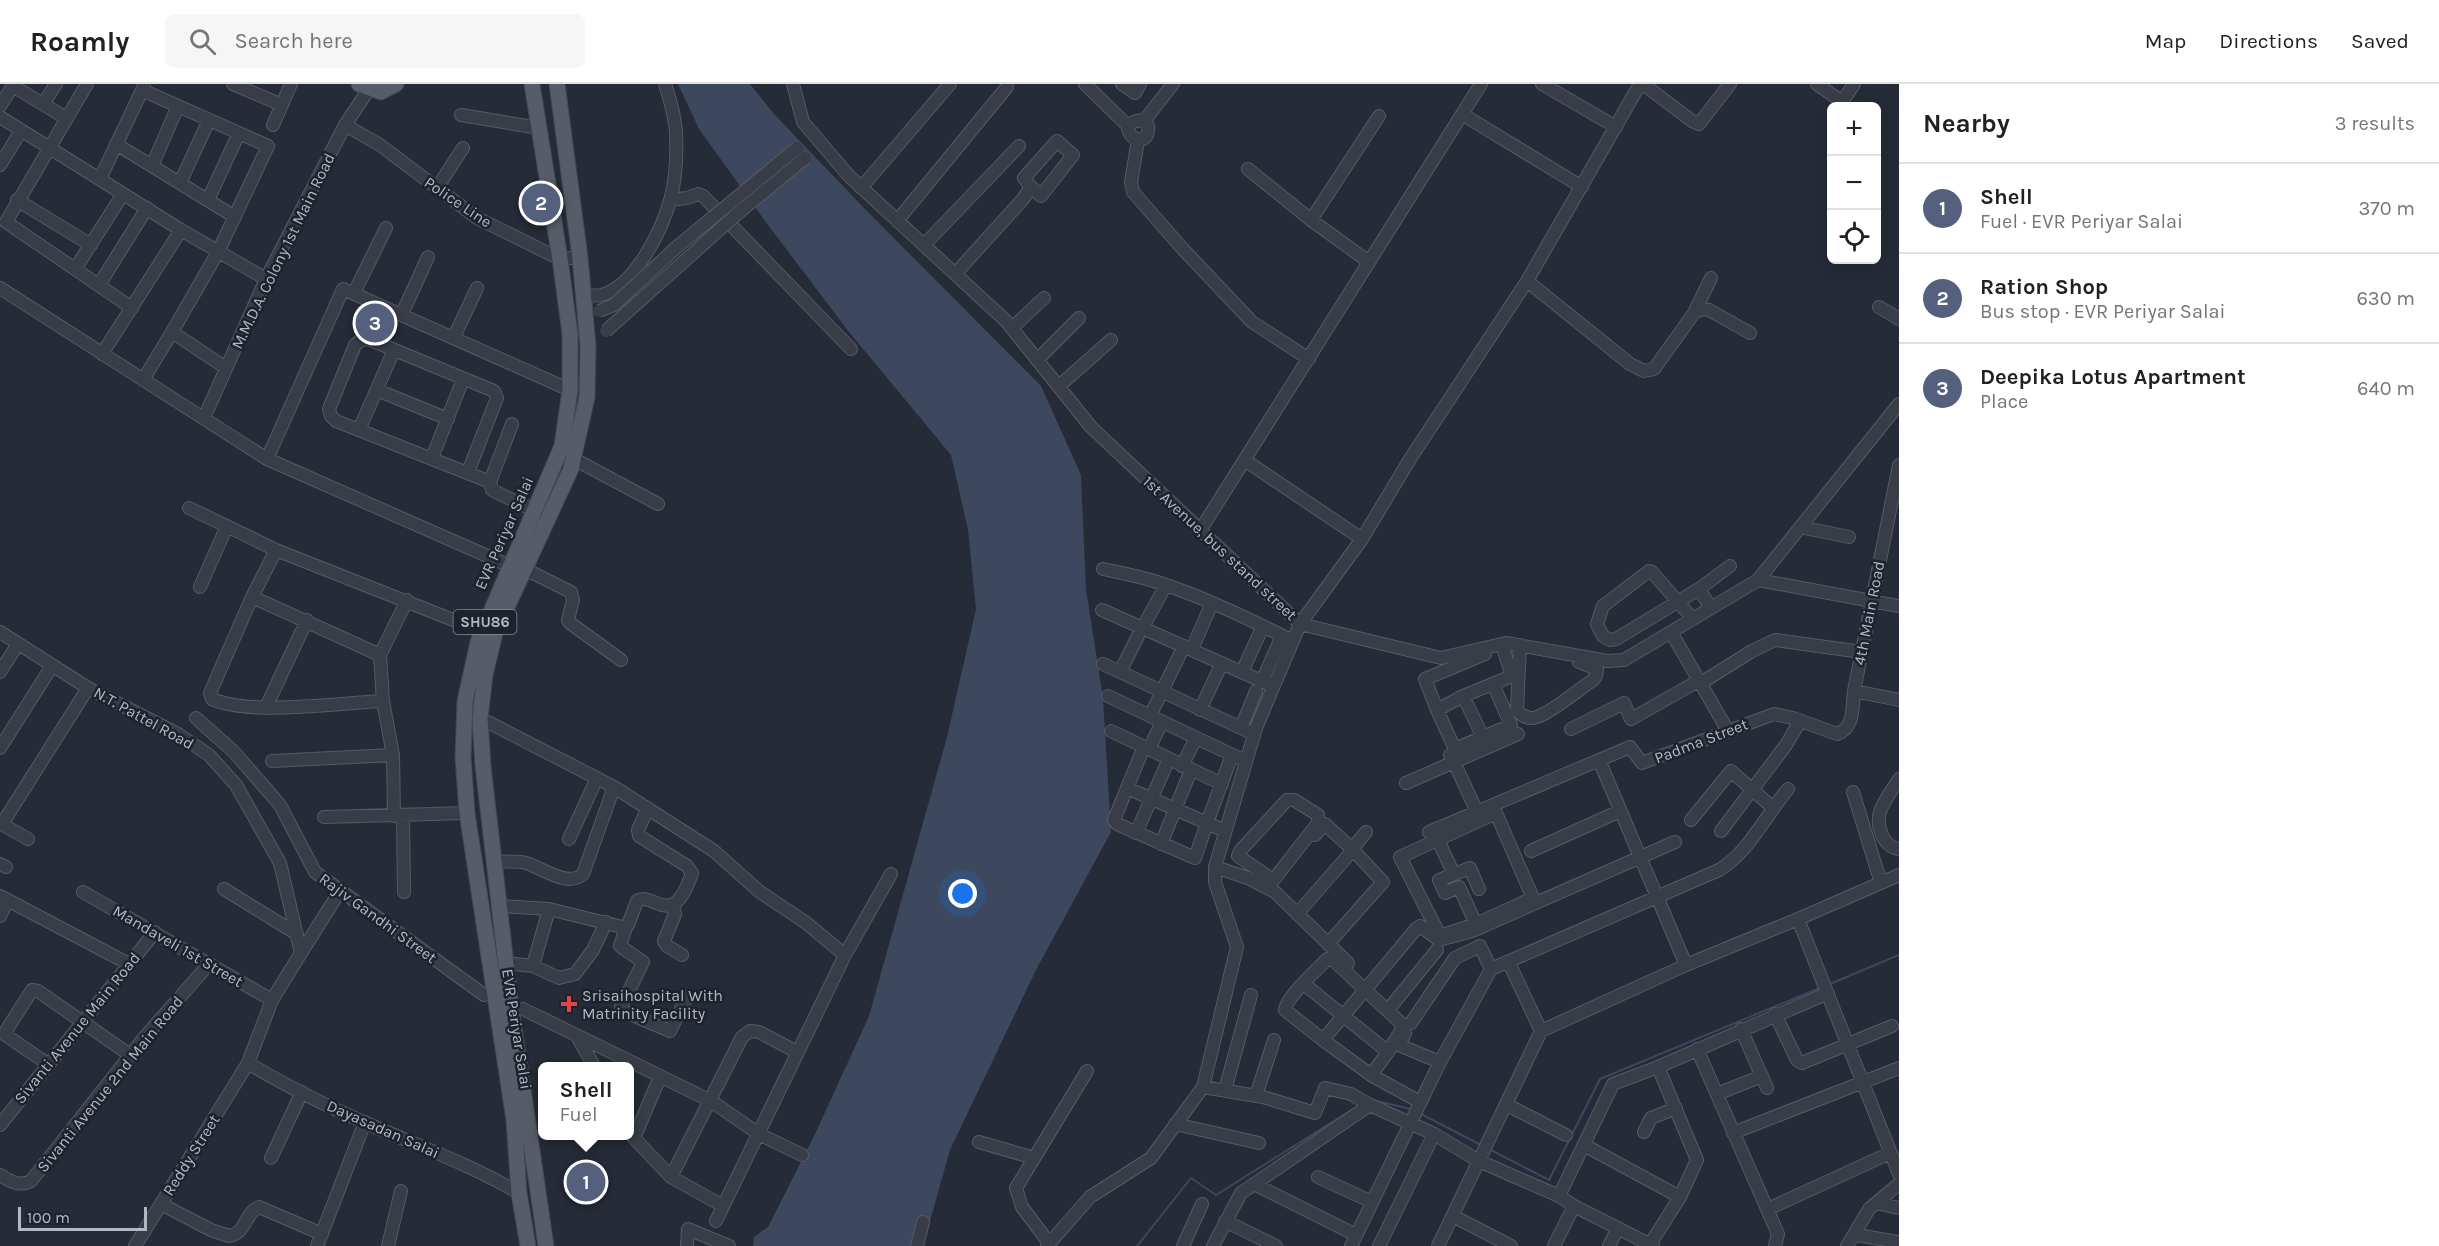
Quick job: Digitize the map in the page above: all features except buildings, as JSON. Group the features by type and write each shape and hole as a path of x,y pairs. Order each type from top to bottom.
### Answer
{"main road":[{"path":"364,86 381,92 396,84"},
{"name":"EVR Periyar Salai","path":"532,84 570,334 570,390 562,446 535,511 495,633 485,675 480,718 493,862 511,1007 546,1246"},
{"name":"EVR Periyar Salai","path":"528,1246 519,1193 514,1120 467,813 464,718 471,668 481,631 574,459 587,397 588,346 592,311 583,295 557,84"}],"street":[{"path":"43,104 56,84"},
{"path":"87,84 17,200 6,223 132,308"},
{"path":"233,84 282,105"},
{"path":"273,124 291,84"},
{"path":"583,295 602,295 621,285 637,270 670,200 675,160 675,133 674,117 665,84"},
{"name":"1st Avenue, bus stand street","path":"793,84 803,122 861,188 956,273 1012,328 1091,427 1300,624 1442,658 1502,646 1580,659 1624,660 1758,580 1899,404"},
{"path":"861,188 950,84"},
{"path":"1085,84 1128,126"},
{"path":"1122,84 1135,93 1140,84"},
{"path":"1144,121 1173,84"},
{"path":"1201,529 1246,461 1480,84"},
{"path":"1542,84 1616,127"},
{"path":"1241,729 1287,639 1362,538 1410,459 1527,281 1642,84 1692,122 1699,124 1730,84"},
{"path":"1817,84 1842,102 1854,84"},
{"path":"0,106 13,85 66,118"},
{"name":"M.M.D.A. Colony 1st Main Road","path":"204,418 266,279 364,86"},
{"path":"100,179 143,87 178,106 268,146 218,252 143,380"},
{"path":"897,220 1007,87"},
{"path":"152,165 178,106"},
{"path":"1462,114 1582,187"},
{"path":"461,115 539,128"},
{"path":"1311,220 1379,116"},
{"path":"0,117 218,252 266,279"},
{"path":"1138,119 1144,121 1148,126 1148,133 1144,138 1138,140 1132,138 1128,133 1128,126 1132,121 1138,119"},
{"path":"180,183 209,120"},
{"name":"Police Line","path":"345,125 380,145 477,218 560,259"},
{"path":"0,165 21,131"},
{"path":"208,200 239,133"},
{"path":"592,311 614,305 678,246 797,148 817,140"},
{"path":"588,346 737,214 806,158 817,140"},
{"path":"1138,140 1131,182 1133,192 1252,322 1309,359"},
{"path":"116,144 235,217"},
{"path":"924,246 1019,146"},
{"path":"436,188 463,148"},
{"path":"1248,168 1311,220 1369,262"},
{"path":"956,273 1023,199 1031,187"},
{"path":"75,269 123,194"},
{"path":"670,200 698,194 702,196 851,349"},
{"path":"17,200 91,245"},
{"path":"99,285 147,208"},
{"path":"354,293 386,228"},
{"path":"102,354 182,230"},
{"path":"402,314 428,257"},
{"path":"560,259 580,257"},
{"path":"1527,281 1630,364 1644,371 1654,369 1694,313 1711,278"},
{"path":"0,288 267,459 571,592 573,600 568,620 570,623 621,660"},
{"path":"454,337 477,288"},
{"path":"267,459 343,289 570,390"},
{"path":"1012,328 1044,298"},
{"path":"1879,308 1899,319"},
{"path":"1694,313 1702,309 1709,310 1750,333"},
{"path":"1037,360 1079,318"},
{"path":"172,332 226,368"},
{"path":"468,472 497,398 494,391 368,339 361,340 355,345 329,409 331,416 336,421 490,482"},
{"path":"1059,387 1111,339"},
{"path":"359,430 394,350"},
{"path":"432,458 463,379"},
{"path":"377,390 448,419"},
{"path":"1884,421 1899,424"},
{"path":"512,424 490,482 492,490 535,511"},
{"path":"574,459 658,504"},
{"path":"1246,461 1362,538"},
{"name":"4th Main Road","path":"1854,691 1897,488 1899,465"},
{"path":"189,508 276,550 481,631"},
{"path":"200,587 227,526"},
{"path":"1800,527 1850,537"},
{"path":"276,550 252,597 210,693 212,699 223,704 266,707 383,701"},
{"path":"1693,619 1678,602 1649,571 1603,606 1598,617 1599,631 1606,638 1616,639 1678,602 1699,590 1730,566"},
{"path":"1103,568 1166,585 1212,603 1287,639"},
{"path":"1758,580 1899,606"},
{"path":"1120,672 1166,585"},
{"path":"1699,590 1711,608"},
{"path":"252,597 380,655"},
{"path":"404,892 393,755 383,701 380,655 407,600"},
{"path":"1150,716 1161,692 1212,603"},
{"path":"1102,610 1140,631 1188,647 1242,672 1264,686"},
{"path":"266,707 307,620"},
{"path":"1242,672 1263,626"},
{"name":"N.T. Pattel Road","path":"0,632 88,688 178,734 209,755 236,785 280,863 301,953"},
{"path":"1671,632 1728,731"},
{"path":"1571,729 1624,703 1631,719 1775,640 1862,652"},
{"path":"0,672 18,644"},
{"path":"1437,710 1463,696 1512,676 1502,646 1425,679 1437,710 1455,749 1511,725 1493,684"},
{"path":"1520,650 1516,709 1519,714 1531,718 1537,717 1593,680 1596,676 1596,669 1580,659"},
{"path":"1200,710 1222,663"},
{"path":"1103,664 1254,734"},
{"path":"0,748 52,666"},
{"path":"1087,1071 1016,1188 1022,1207 1048,1245 1090,1197 1151,1158 1203,1087 1237,947 1215,882 1215,867 1254,734 1264,686"},
{"path":"28,839 1,823 88,688"},
{"path":"1854,691 1899,700"},
{"name":"Padma Street","path":"1433,834 1477,812 1630,747 1642,763 1774,714 1800,720 1837,734 1843,732 1850,725 1854,691"},
{"path":"1108,696 1246,761"},
{"path":"1463,696 1482,737"},
{"name":"Rajiv Gandhi Street","path":"196,718 234,752 280,805 315,872 484,995"},
{"path":"464,718 480,718 614,787 648,808 714,851 755,887 805,922 846,955"},
{"path":"1721,831 1786,746 1800,720"},
{"path":"1162,722 1146,748 1114,820 1137,833 1195,858 1232,755"},
{"path":"1111,731 1222,784"},
{"path":"1439,732 1477,812"},
{"path":"1406,783 1518,734"},
{"path":"1161,844 1175,809 1196,738"},
{"path":"272,761 393,755"},
{"path":"1137,833 1169,759"},
{"path":"1599,760 1686,965"},
{"path":"1691,820 1731,771 1772,807"},
{"path":"569,839 597,778"},
{"path":"1899,779 1880,811 1879,825 1884,840 1895,849 1899,849"},
{"path":"493,862 524,862 570,880 579,877 583,874 614,787"},
{"path":"1127,788 1225,831"},
{"path":"1254,1184 1354,1241 1440,1062 1491,969 1730,864 1788,789"},
{"path":"1853,792 1881,883"},
{"path":"1271,886 1319,819 1318,815 1294,800 1287,800 1240,850 1238,856 1328,944 1404,1026 1371,1075"},
{"path":"648,808 639,830 639,836 687,866 692,873 673,906 658,905 640,899 626,927 620,946 643,962 621,1007 623,1011 670,1031 687,998"},
{"path":"1531,851 1620,811"},
{"path":"324,817 467,813"},
{"path":"1496,813 1533,898 1474,927 1440,936 1400,857 1433,834 1496,813"},
{"path":"1271,886 1322,825 1325,824 1352,849 1383,882 1328,944"},
{"path":"1297,914 1365,832"},
{"path":"1433,834 1454,874"},
{"path":"1323,1040 1420,926 1439,940 1675,842"},
{"path":"1215,867 1271,886"},
{"path":"1479,889 1470,868 1439,880 1445,893 1459,887 1480,946 1491,969"},
{"path":"716,1221 797,1052 846,955 891,874"},
{"path":"1438,1246 1541,1031 1686,965 1899,875"},
{"path":"224,889 297,934"},
{"path":"248,1063 273,1000 340,891"},
{"name":"Mandaveli 1st Street","path":"83,892 273,1000"},
{"path":"0,916 4,898 129,964"},
{"path":"500,906 549,909 626,927"},
{"path":"673,906 675,914 664,941 667,946 682,955"},
{"path":"533,966 549,909"},
{"path":"1798,919 1899,1174"},
{"path":"515,964 533,966 559,978 575,974 593,950 606,922"},
{"name":"Sivanti Avenue Main Road","path":"0,1125 154,932"},
{"path":"1440,1062 1401,1046 1401,1041 1455,958 1480,946"},
{"path":"1392,1005 1437,950"},
{"path":"1411,1023 1392,1005 1331,958 1327,959 1286,1003 1285,1010 1371,1075 1415,1112 1434,1134 1480,1160 1560,1196 1574,1206 1651,1246 1680,1197 1697,1157 1658,1067"},
{"path":"1509,963 1541,1031"},
{"name":"Sivanti Avenue 2nd Main Road","path":"1,1176 16,1183 25,1184 31,1181 130,1055 209,964"},
{"path":"1304,984 1388,1052"},
{"path":"48,1064 4,1034 29,991 38,991 130,1055"},
{"path":"1560,1196 1613,1084 1658,1067 1828,992"},
{"path":"1225,1090 1251,995"},
{"path":"523,1009 630,1062"},
{"path":"1775,1014 1797,1060 1802,1063 1892,1026"},
{"path":"1717,1095 1764,1082 1741,1029"},
{"path":"671,1177 742,1037 750,1031 759,1032 797,1052"},
{"path":"577,1036 592,1062"},
{"path":"1256,1096 1274,1040"},
{"path":"1697,1048 1778,1234 1775,1246"},
{"name":"Dayasadan Salai","path":"248,1063 365,1122 486,1174 519,1193"},
{"name":"Reddy Street","path":"135,1246 248,1063"},
{"path":"634,1064 711,1101 759,1134 802,1155"},
{"path":"1733,1133 1899,1068"},
{"path":"634,1130 660,1077"},
{"path":"1203,1087 1256,1096 1315,1113 1324,1088 1351,1094 1366,1103 1415,1112"},
{"path":"271,1158 302,1092"},
{"path":"1213,1246 1241,1193 1366,1103"},
{"path":"1507,1105 1566,1135"},
{"path":"1644,1132 1651,1118 1676,1108"},
{"path":"161,1204 211,1230 229,1236 240,1232 253,1210 259,1207 319,1240 365,1122"},
{"path":"1174,1124 1259,1143"},
{"path":"1379,1246 1434,1134"},
{"path":"634,1136 671,1177 723,1206"},
{"path":"979,1142 1034,1158"},
{"path":"1584,1145 1680,1197"},
{"path":"1767,1209 1890,1153"},
{"path":"1318,1177 1372,1202"},
{"path":"1847,1246 1869,1209 1899,1184"},
{"path":"388,1246 401,1191"},
{"path":"1876,1203 1899,1208"},
{"path":"1183,1246 1202,1204"},
{"path":"1554,1246 1574,1206"},
{"path":"1453,1215 1511,1246"},
{"path":"1225,1221 1270,1245"},
{"path":"917,1246 923,1222"},
{"path":"1609,1246 1618,1228"},
{"path":"687,1246 688,1229 729,1246"},
{"path":"1856,1234 1899,1242"},
{"path":"1856,1234 1868,1246"}],"water":[{"path":"678,84 750,84 774,114 864,208 1041,386 1081,475 1086,589 1103,698 1111,832 1036,970 950,1150 923,1246 753,1246 754,1237 768,1227 815,1134 869,1016 947,737 976,609 968,530 951,455 849,332 765,221 699,129"}],"waterway":[{"path":"1830,984 1899,955"},
{"path":"1489,1149 1549,1180 1600,1079 1822,987"},
{"path":"1368,1099 1411,1109"},
{"path":"1137,1246 1191,1178 1216,1195 1361,1104"},
{"path":"1419,1113 1481,1145"}],"place":[{"name":"Ration Shop","path":"541,203"},
{"name":"Deepika Lotus Apartment","path":"375,323"},
{"name":"Srisaihospital With Matrinity Facility","path":"569,1004"},
{"name":"Shell","path":"586,1182"}]}
